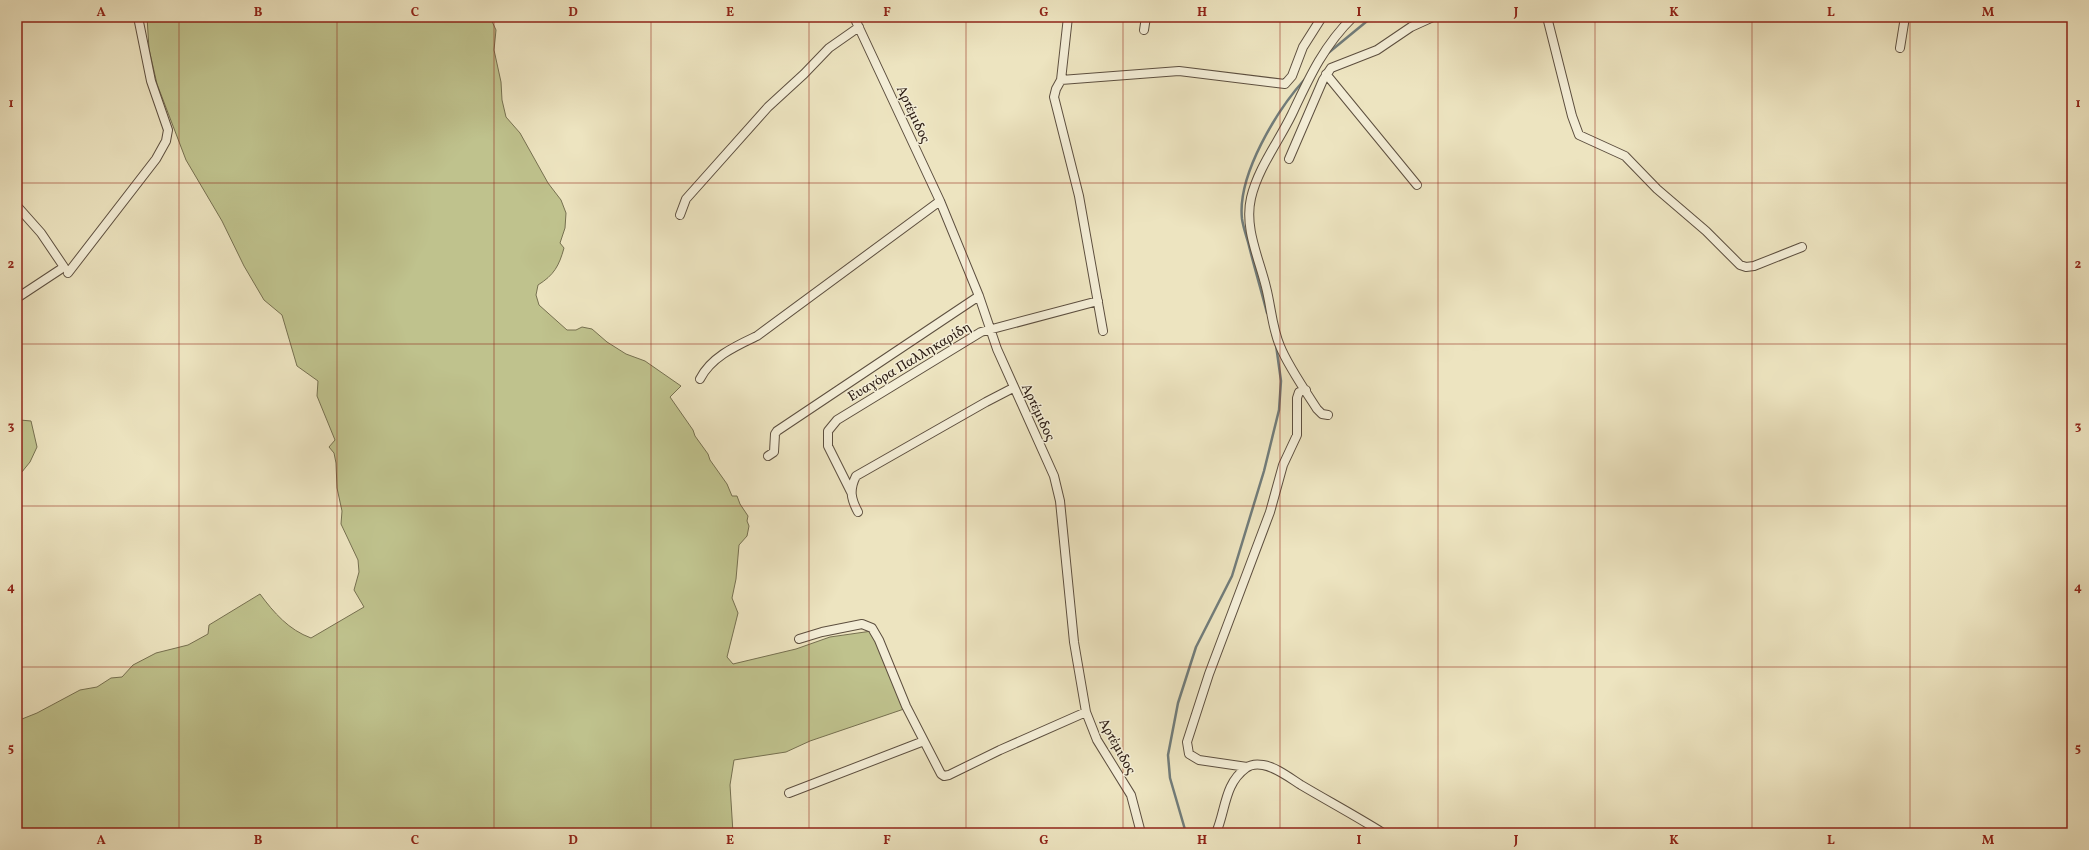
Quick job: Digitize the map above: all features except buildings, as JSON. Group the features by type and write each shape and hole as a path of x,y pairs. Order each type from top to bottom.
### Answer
{"street":[{"path":"17,298 66,270 156,159 166,141 168,130 151,81 138,17"},
{"name":"Αρτέμιδος","path":"854,17 940,201 979,296 990,329 1014,388 1051,469 1057,488 1064,527 1074,642 1086,712 1097,740 1131,795 1135,805 1140,833"},
{"path":"1068,17 1061,80 1054,97 1079,196 1103,331"},
{"path":"1144,30 1146,17"},
{"path":"1061,80 1179,71 1285,84 1292,76 1303,48 1322,17"},
{"path":"1328,415 1319,412 1279,344 1266,287 1248,222 1249,207 1253,190 1266,162 1284,131 1317,63 1331,40 1353,17"},
{"path":"1289,159 1326,74 1333,67 1377,50 1411,27 1433,17"},
{"path":"1547,17 1572,116 1579,135 1625,156 1657,189 1706,230 1740,265 1746,267 1754,266 1802,247"},
{"path":"1900,48 1905,17"},
{"path":"680,215 686,199 768,107 804,74 829,48 859,27"},
{"path":"1326,74 1418,185"},
{"path":"700,379 706,369 725,353 758,336 820,288 940,201"},
{"path":"17,206 41,233 66,270"},
{"path":"768,456 774,452 775,434 777,431 979,296"},
{"name":"Ευαγόρα Παλληκαρίδη","path":"851,492 828,446 827,439 830,427 837,420 968,339 990,329 1098,300"},
{"path":"858,512 852,500 851,492 856,476 986,402 1014,388"},
{"path":"1247,767 1218,764 1195,759 1188,754 1187,742 1209,674 1270,512 1283,465 1297,435 1297,398 1299,392 1306,390"},
{"path":"799,639 862,624 872,628 879,640 906,706 941,774 945,776 1086,712"},
{"path":"788,793 924,740"},
{"path":"1216,833 1229,790 1237,776 1247,767 1254,764 1268,766 1352,813 1383,833"},
{"path":"1135,805 1140,811 1145,833"}],"green space":[{"path":"147,17 490,17 496,30 494,50 501,82 502,100 506,117 520,133 548,183 561,200 566,213 565,228 560,243 564,248 555,270 548,278 538,285 536,295 539,305 567,330 576,330 582,327 592,329 607,342 626,354 645,361 681,386 670,397 727,484 732,496 737,496 740,504 748,516 747,521 749,526 747,536 739,545 736,579 732,598 738,613 727,657 733,664 796,649 830,637 872,631 904,709 810,741 786,752 734,760 730,785 733,833 17,833 17,721 37,713 80,690 97,687 111,678 122,677 133,665 156,653 188,645 208,634 209,625 260,594 282,620 303,635 311,638 364,607 354,590 359,572 358,560 341,524 342,511 337,488 336,463 334,453 329,447 335,440 317,396 318,381 297,366 282,315 264,300 244,266 222,221 186,160 157,84 149,49"},
{"path":"17,415 20,420 31,421 37,447 30,462 17,478"}],"waterway":[{"path":"1327,54 1372,17"},
{"path":"1267,313 1243,225 1242,202 1252,164 1261,144 1271,125 1305,79"},
{"path":"1186,833 1170,778 1168,755 1178,703 1196,647 1232,576 1264,471 1279,410 1281,381 1276,345"}]}
